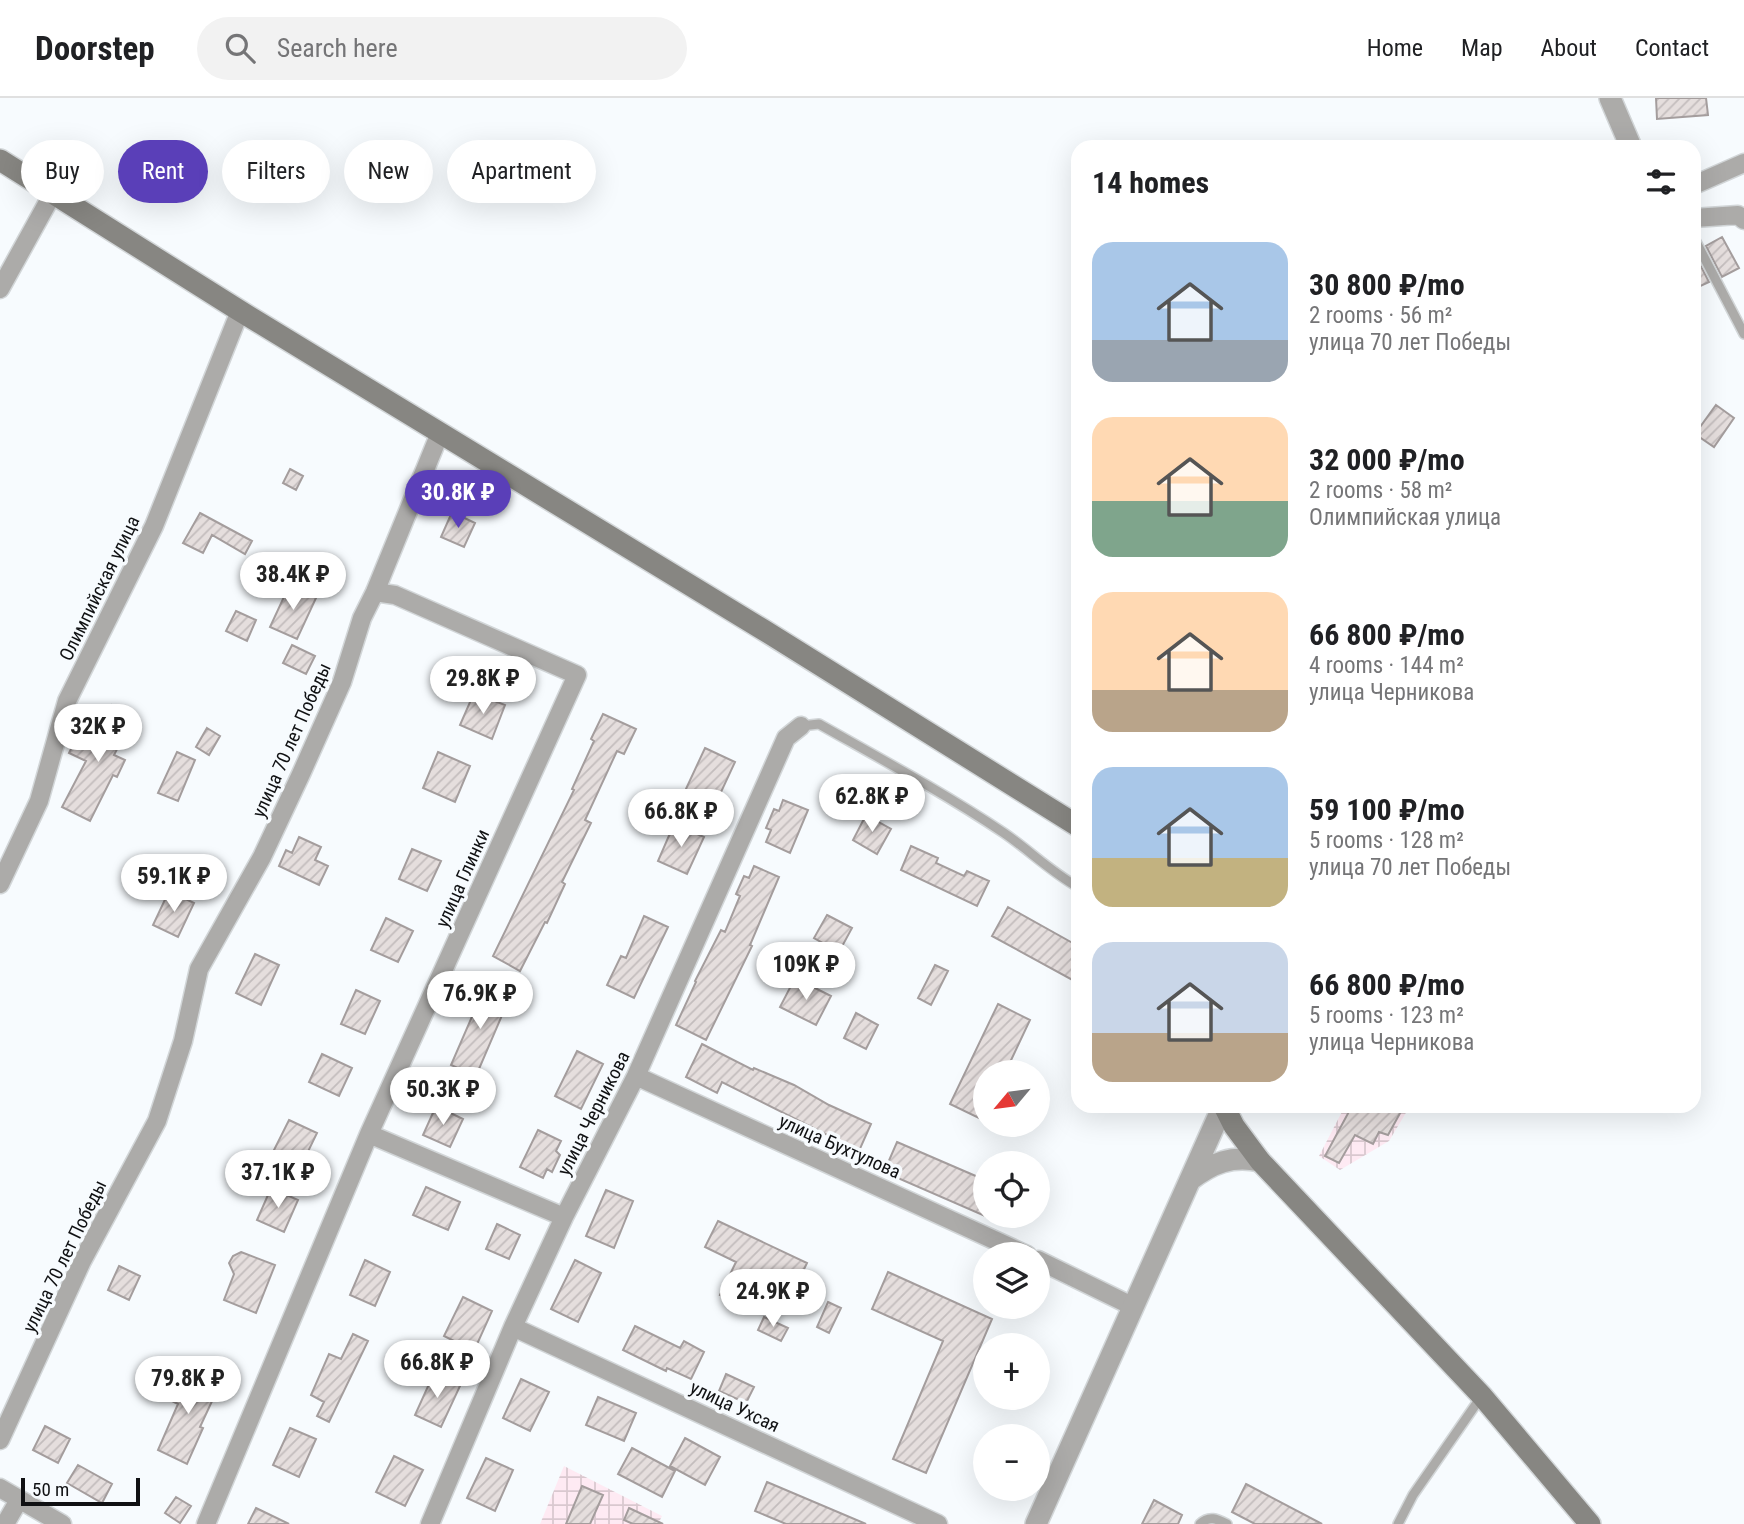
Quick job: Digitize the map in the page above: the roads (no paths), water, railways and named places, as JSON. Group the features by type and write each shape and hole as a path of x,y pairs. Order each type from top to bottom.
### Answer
{"main road":[{"path":"0,160 21,173"},
{"path":"69,203 1071,822"},
{"path":"1228,1113 1260,1161 1482,1396 1590,1524"}],"street":[{"path":"1610,98 1627,140"},
{"path":"1701,183 1740,170"},
{"path":"0,289 47,203"},
{"path":"1701,218 1738,215 1744,220"},
{"name":"Олимпийская улица","path":"0,884 39,802 67,701 154,526 240,311"},
{"name":"улица 70 лет Победы","path":"0,1440 82,1261 157,1121 183,1041 199,969 262,857 296,786 342,682 362,618 440,433"},
{"name":"улица Глинки","path":"206,1524 369,1134 577,675 395,595 375,592"},
{"name":"улица Черникова","path":"430,1524 513,1327 564,1217 636,1076 786,738 802,726"},
{"name":"улица Бухтулова","path":"636,1076 999,1242"},
{"path":"1036,1524 1221,1113"},
{"path":"369,1134 564,1217"},
{"path":"1190,1180 1204,1169 1224,1161 1248,1158 1260,1161"},
{"path":"1050,1266 1132,1306"},
{"name":"улица Ухсая","path":"513,1327 938,1524"},
{"path":"0,1488 62,1524"},
{"path":"5,1524 19,1500"}],"lane":[{"path":"1701,251 1744,334"},
{"path":"802,726 819,724 928,785 1006,834 1071,882"},
{"path":"1398,1524 1413,1494 1482,1396"},
{"path":"1200,1524 1214,1518 1227,1524"}]}
